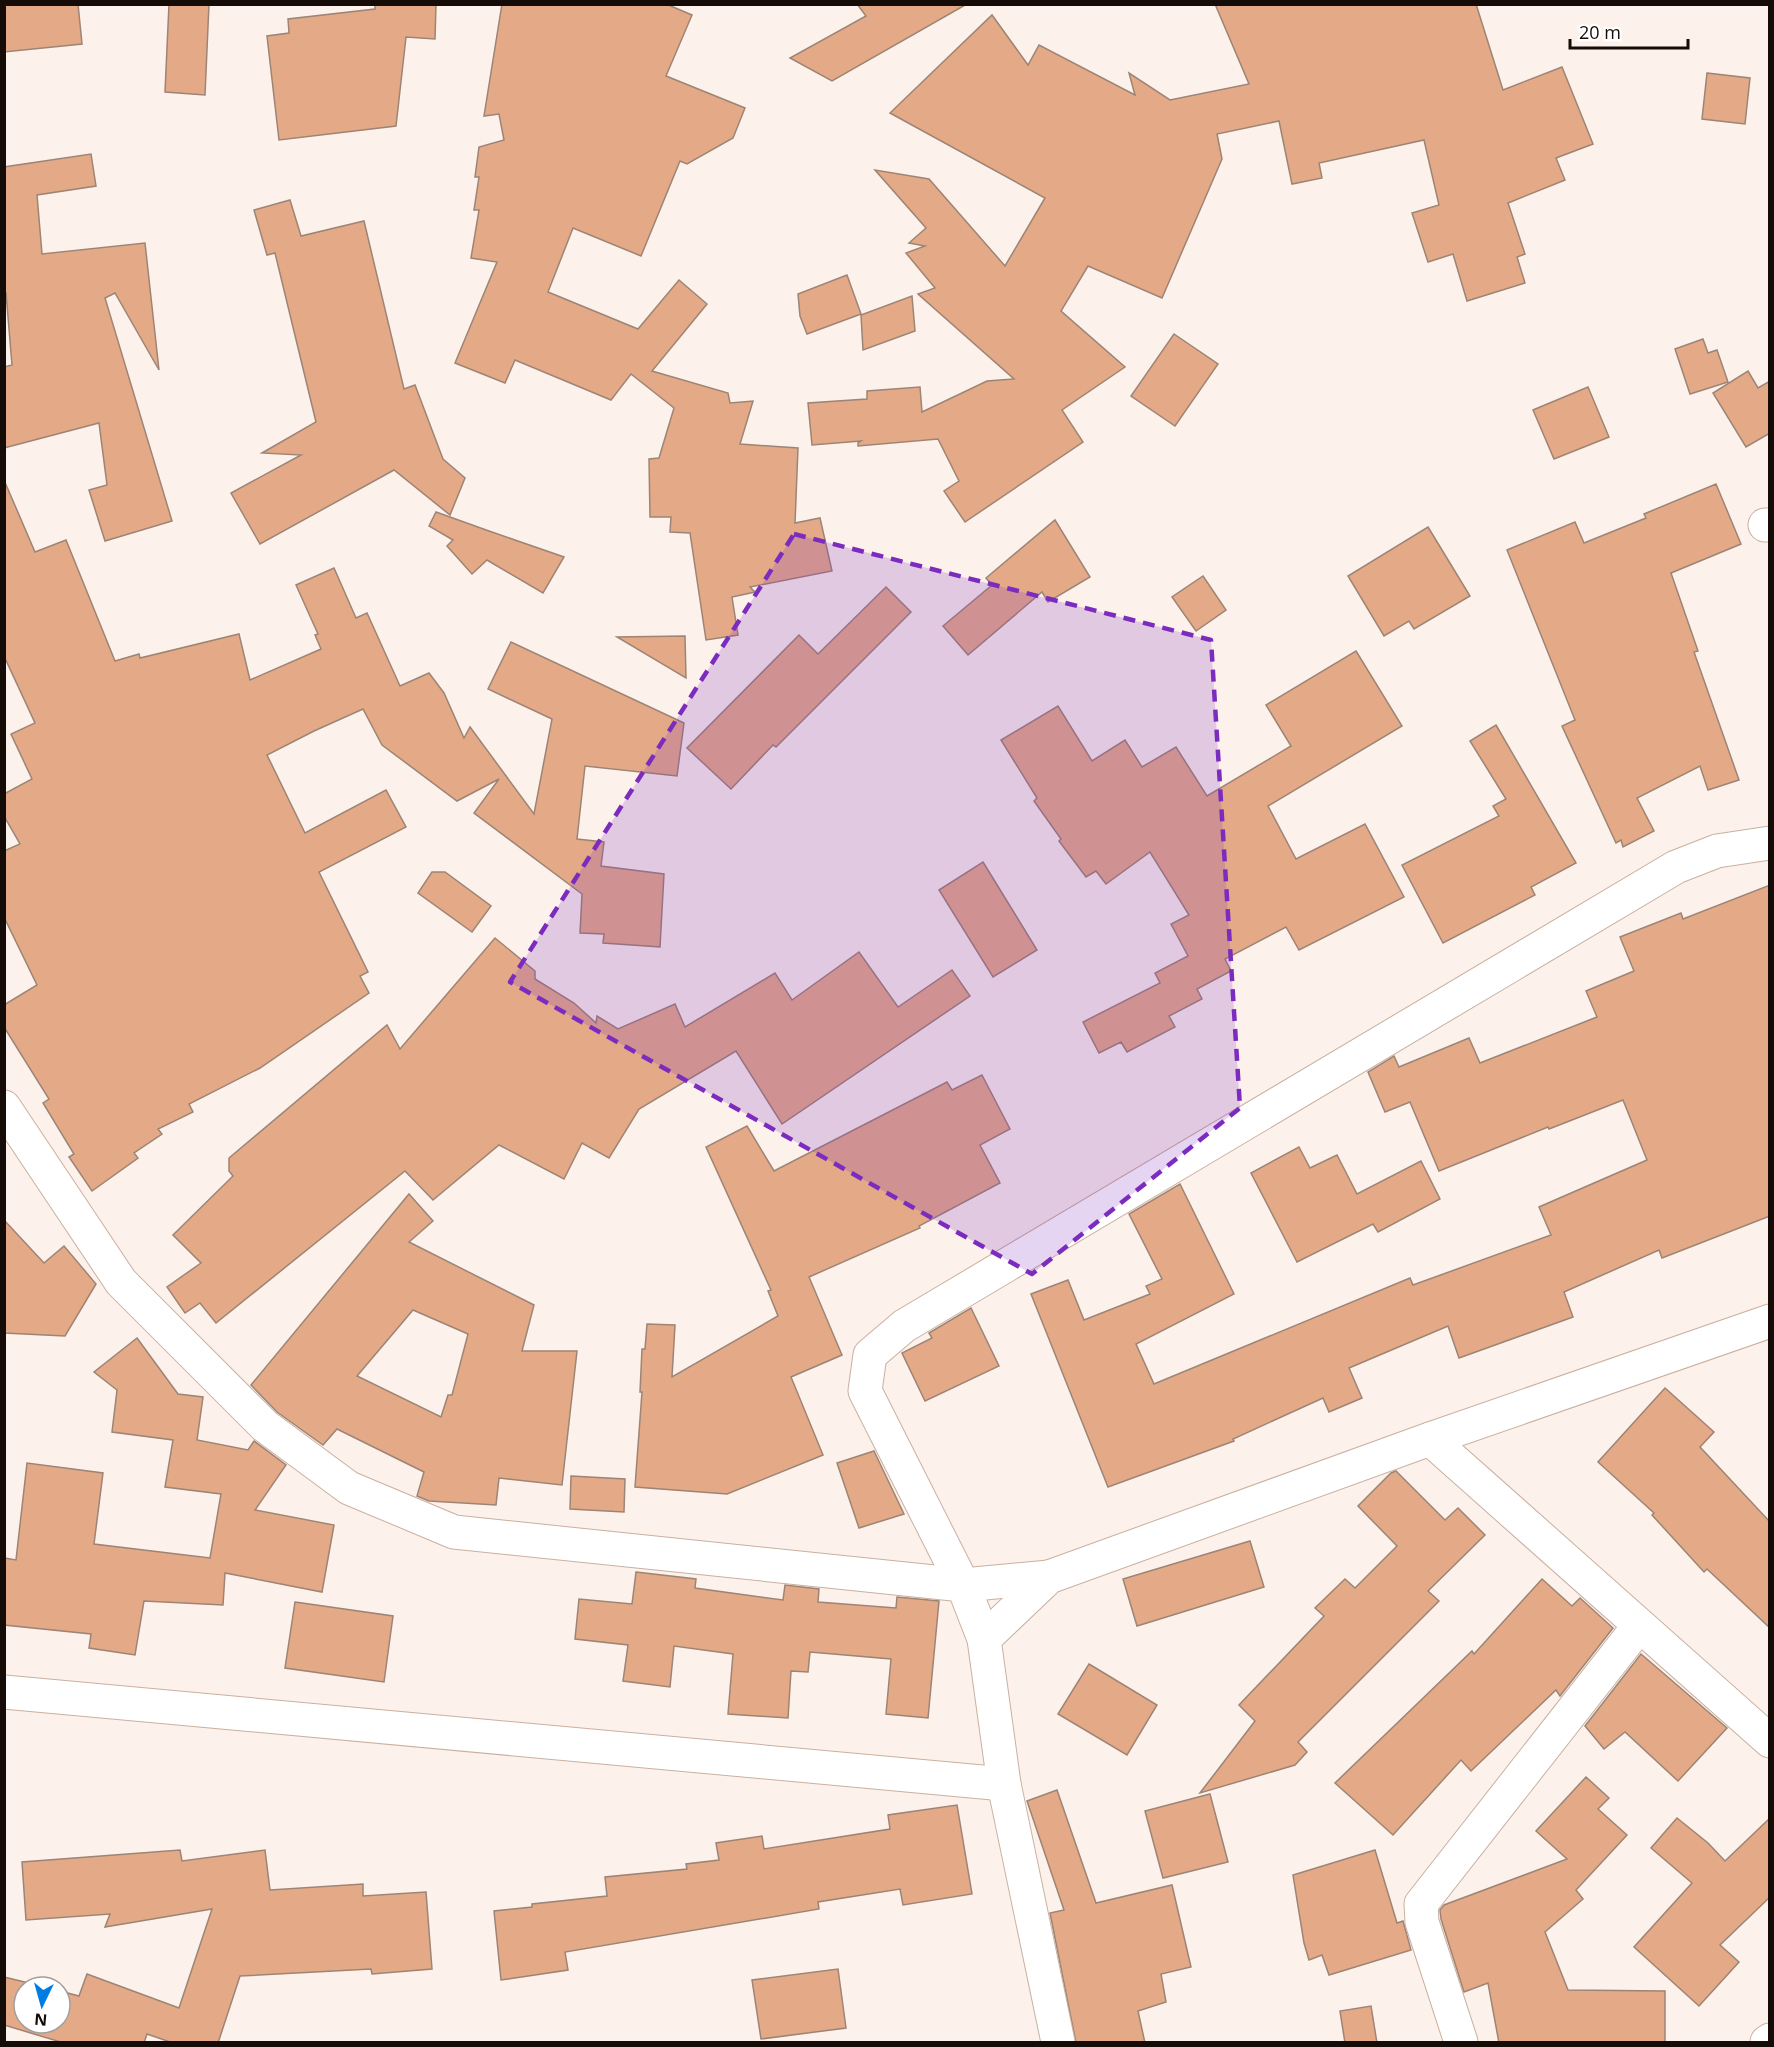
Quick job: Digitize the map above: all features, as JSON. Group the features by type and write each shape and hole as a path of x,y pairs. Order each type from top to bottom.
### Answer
{"street":[{"path":"1058,2043 1004,1784 984,1639 963,1585 865,1391 870,1355 904,1326 1676,867 1717,851 1770,843"},
{"path":"4,1107 121,1282 265,1426 349,1488 454,1532 963,1585 1049,1577 1430,1439 1770,1321"},
{"path":"1430,1439 1770,1741"},
{"path":"984,1639 1049,1577"},
{"path":"1461,2043 1422,1922 1421,1904 1639,1626"},
{"path":"4,1692 1004,1784"}],"highlighted area":[{"path":"794,534 1211,640 1240,1108 1032,1274 510,982"}],"building":[{"path":"4,4 78,4 82,44 4,52"},
{"path":"169,4 209,4 205,95 165,92"},
{"path":"375,4 436,4 435,39 406,37 396,126 279,140 267,36 289,33 288,19 375,9"},
{"path":"502,4 666,4 692,15 666,76 745,108 733,138 687,164 680,161 641,256 573,228 548,292 638,329 679,280 707,304 652,371 728,393 730,403 753,401 740,444 798,448 795,523 820,518 832,571 750,587 755,592 732,597 738,635 706,640 690,533 670,532 671,517 650,517 649,459 659,458 674,408 631,374 611,400 515,360 505,383 455,363 497,262 471,258 479,210 474,210 479,177 475,177 479,147 504,140 499,114 484,116"},
{"path":"857,4 967,4 832,81 790,58 866,16"},
{"path":"1215,4 1476,4 1503,90 1562,67 1593,144 1556,158 1565,180 1508,203 1525,254 1517,257 1525,283 1467,301 1453,254 1428,262 1412,213 1439,205 1424,140 1319,163 1322,178 1292,184 1279,121 1217,134 1222,159 1162,298 1088,266 1061,311 1125,367 1062,410 1083,442 965,522 944,491 959,481 938,439 858,446 861,441 812,445 808,403 867,399 867,391 920,387 922,412 987,381 1014,379 918,294 935,288 906,253 925,246 909,243 926,228 875,170 929,179 1005,266 1045,198 890,113 992,15 1028,65 1039,45 1135,95 1129,73 1170,100 1249,84"},
{"path":"1707,73 1750,78 1745,124 1702,119"},
{"path":"91,154 96,186 37,195 42,254 145,243 159,370 115,293 105,298 172,521 105,541 89,490 107,485 99,423 4,448 4,367 12,365 6,293 4,293 4,167"},
{"path":"290,200 301,236 364,221 404,389 415,385 443,459 465,478 450,515 394,470 260,544 231,493 301,455 262,453 316,422 275,253 267,255 254,210"},
{"path":"847,275 861,314 807,334 800,316 798,294"},
{"path":"912,296 915,331 863,350 861,315"},
{"path":"1174,334 1218,364 1175,426 1131,396"},
{"path":"1703,339 1708,353 1717,350 1728,382 1690,394 1675,349"},
{"path":"1748,371 1758,388 1770,381 1770,433 1746,447 1713,393"},
{"path":"1588,387 1609,437 1554,459 1533,410"},
{"path":"4,480 35,552 66,540 115,661 139,654 140,658 239,634 250,680 321,649 315,635 318,634 296,585 334,568 356,618 367,613 400,686 429,673 444,693 464,738 470,727 534,814 552,719 488,689 511,642 684,723 677,776 585,766 577,839 604,842 601,866 664,874 660,947 603,943 604,934 580,933 582,894 474,813 499,779 457,801 382,745 363,709 267,755 305,833 386,790 406,827 319,872 368,972 360,976 369,993 260,1068 189,1104 193,1112 158,1129 162,1134 134,1153 138,1158 92,1191 69,1157 74,1154 43,1103 49,1099 4,1027 4,1005 37,985 4,917 4,851 20,844 4,816 4,794 32,779 11,734 35,723 4,656"},
{"path":"1716,484 1741,544 1671,573 1698,651 1694,652 1739,780 1708,790 1700,766 1637,798 1654,831 1623,847 1621,840 1616,843 1562,726 1575,720 1507,550 1575,522 1584,543 1646,518 1644,514"},
{"path":"436,512 564,557 543,593 487,560 472,574 447,546 453,540 429,526"},
{"path":"1055,520 1090,577 1048,602 1042,592 968,655 943,626 992,585 986,578"},
{"path":"1428,527 1470,596 1414,629 1409,621 1384,636 1348,576"},
{"path":"1203,576 1226,610 1196,631 1172,597"},
{"path":"886,587 911,612 776,747 773,745 731,789 687,748 799,635 818,654"},
{"path":"685,636 686,678 617,637"},
{"path":"1356,651 1402,726 1268,806 1296,859 1365,824 1404,897 1299,950 1286,927 1225,959 1231,971 1197,989 1202,999 1169,1016 1175,1027 1127,1052 1121,1042 1099,1053 1083,1022 1160,983 1155,973 1188,956 1171,924 1189,915 1150,852 1106,884 1096,871 1086,877 1059,841 1061,839 1034,801 1037,798 1001,740 1058,706 1092,761 1125,740 1142,767 1176,747 1207,796 1291,746 1266,705"},
{"path":"1496,725 1576,863 1531,887 1535,895 1443,943 1402,865 1499,816 1493,806 1506,799 1470,741"},
{"path":"983,862 1037,950 993,977 939,890"},
{"path":"432,872 445,872 491,906 472,932 418,893"},
{"path":"1770,885 1770,1216 1662,1258 1659,1250 1564,1292 1573,1317 1459,1358 1448,1326 1349,1368 1362,1398 1329,1412 1323,1398 1233,1439 1234,1441 1108,1487 1031,1294 1068,1280 1084,1320 1150,1294 1146,1286 1162,1279 1129,1214 1180,1184 1234,1294 1136,1344 1154,1384 1410,1278 1413,1285 1551,1235 1539,1207 1647,1160 1623,1100 1549,1129 1548,1127 1439,1171 1410,1102 1385,1112 1368,1072 1394,1056 1399,1067 1469,1038 1480,1063 1597,1017 1586,991 1634,971 1620,937 1681,913 1683,919"},
{"path":"495,938 535,971 535,979 574,1003 596,1023 597,1016 618,1029 675,1004 685,1027 775,973 792,1000 859,952 898,1007 952,970 970,996 782,1124 736,1051 639,1109 609,1158 582,1143 564,1179 499,1145 433,1200 405,1171 216,1323 200,1303 185,1313 167,1287 201,1263 173,1235 233,1176 229,1171 229,1158 387,1025 400,1049"},
{"path":"982,1075 1010,1129 980,1145 1000,1183 919,1226 920,1228 809,1277 842,1355 791,1377 823,1455 727,1494 635,1487 642,1392 640,1392 642,1349 645,1349 647,1324 675,1325 672,1377 778,1316 768,1291 771,1290 706,1147 747,1126 774,1171 947,1082 952,1090"},
{"path":"1299,1147 1310,1168 1337,1155 1357,1194 1421,1161 1440,1199 1378,1232 1373,1224 1297,1262 1251,1173"},
{"path":"409,1194 433,1221 409,1242 534,1305 522,1351 577,1351 562,1485 499,1478 496,1505 429,1501 417,1496 424,1472 337,1429 323,1445 277,1412 251,1385","holes":["413,1310 468,1334 452,1395 448,1395 441,1417 357,1376"]},
{"path":"4,1220 44,1263 64,1246 96,1284 65,1336 4,1333"},
{"path":"971,1308 999,1366 925,1401 902,1353 932,1338 929,1333"},
{"path":"137,1338 178,1394 203,1397 197,1440 248,1450 254,1441 286,1465 255,1510 334,1525 322,1592 225,1573 223,1605 144,1601 135,1655 89,1648 91,1634 4,1625 4,1558 16,1560 27,1463 103,1473 94,1544 210,1558 221,1494 165,1487 173,1440 112,1432 117,1390 94,1372"},
{"path":"1665,1388 1714,1432 1700,1447 1770,1522 1770,1628 1707,1569 1704,1572 1652,1515 1654,1513 1598,1462"},
{"path":"874,1451 904,1514 859,1528 837,1463"},
{"path":"1396,1471 1445,1520 1458,1508 1485,1535 1428,1591 1439,1601 1298,1742 1307,1752 1295,1765 1200,1793 1255,1721 1239,1705 1324,1616 1315,1608 1345,1579 1355,1588 1397,1546 1358,1506 1391,1473"},
{"path":"571,1476 625,1479 624,1512 570,1509"},
{"path":"1250,1541 1264,1587 1137,1626 1123,1579"},
{"path":"636,1572 696,1579 695,1588 783,1600 785,1585 819,1589 818,1602 896,1608 897,1597 939,1601 928,1718 886,1714 891,1659 810,1652 808,1672 791,1671 788,1718 728,1714 733,1654 674,1646 670,1687 623,1681 628,1645 575,1639 579,1599 632,1604"},
{"path":"1542,1579 1572,1606 1580,1598 1613,1628 1560,1696 1556,1690 1471,1771 1461,1760 1393,1835 1335,1783 1472,1651 1474,1654"},
{"path":"295,1602 393,1616 384,1682 285,1668"},
{"path":"1641,1654 1727,1728 1678,1781 1625,1732 1604,1749 1585,1726"},
{"path":"1089,1664 1157,1705 1127,1755 1058,1714"},
{"path":"1586,1777 1609,1798 1598,1809 1627,1835 1576,1890 1583,1899 1545,1932 1568,1990 1665,1991 1665,2043 1499,2043 1488,1983 1464,1992 1440,1910 1444,1905 1567,1859 1536,1831"},
{"path":"1057,1790 1096,1903 1172,1885 1191,1967 1161,1974 1166,2002 1138,2011 1145,2043 1076,2043 1050,1913 1064,1910 1027,1801"},
{"path":"1210,1794 1228,1862 1163,1878 1145,1811"},
{"path":"957,1805 972,1894 903,1905 900,1889 818,1902 819,1909 565,1952 568,1970 501,1980 494,1911 532,1907 532,1904 607,1896 605,1877 687,1869 686,1864 719,1860 716,1843 762,1836 764,1849 890,1829 888,1815"},
{"path":"1677,1818 1708,1843 1725,1861 1770,1818 1770,1897 1720,1945 1739,1962 1699,2006 1634,1947 1692,1883 1651,1848"},
{"path":"180,1850 182,1861 265,1850 270,1890 363,1884 363,1896 426,1892 432,1969 372,1974 371,1969 240,1976 218,2043 173,2043 147,2034 144,2043 64,2043 37,2035 72,2035 72,1994 79,1996 87,1974 179,2008 212,1909 105,1927 110,1914 26,1920 22,1862"},
{"path":"1375,1850 1397,1923 1403,1921 1411,1950 1329,1975 1322,1955 1309,1960 1293,1875"},
{"path":"838,1969 846,2028 761,2039 752,1980"},
{"path":"4,1977 12,1979 12,2027 4,2025"},
{"path":"1371,2006 1377,2043 1345,2043 1340,2011"}]}
